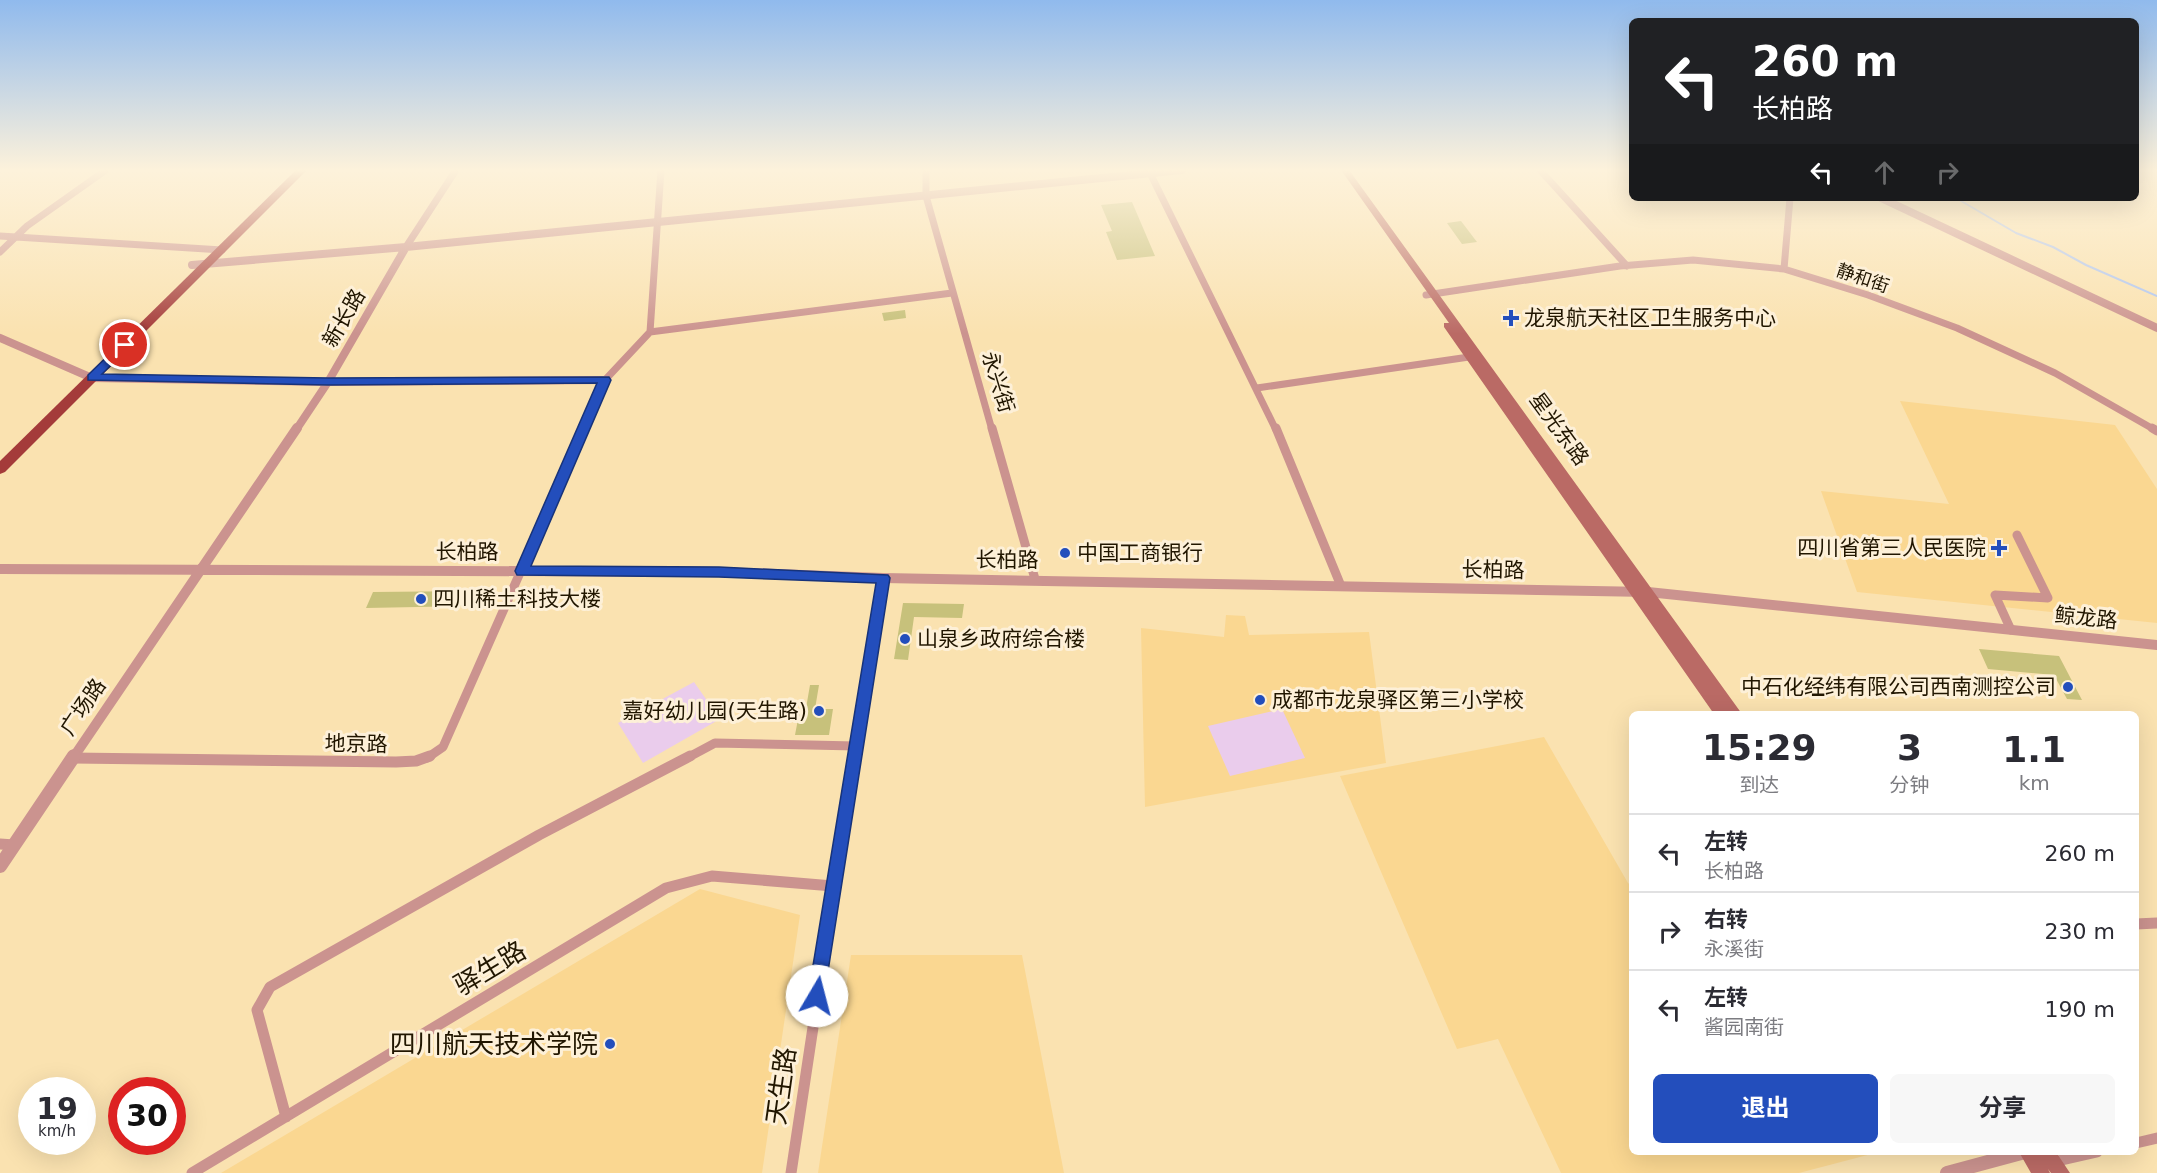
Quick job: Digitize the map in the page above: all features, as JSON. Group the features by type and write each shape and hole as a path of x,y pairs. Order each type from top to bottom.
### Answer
{"highway":[{"path":"0,469 232,225"},
{"path":"0,455 207,265 247,225"}],"main road":[{"name":"星光东路","path":"1379,225 1643,592 1719,711"},
{"name":"星光东路","path":"1383,225 1430,294 1468,357 1733,711"},
{"path":"2032,1155 2050,1165"}],"street":[{"path":"0,252 29,225"},
{"name":"新长路","path":"198,571 328,382 420,225"},
{"path":"192,265 406,247 622,225"},
{"path":"658,225 650,332 952,293"},
{"name":"永兴街","path":"934,225 1035,579"},
{"path":"1176,225 1282,441 1341,586"},
{"path":"1590,225 1627,266"},
{"path":"1784,268 1788,225"},
{"path":"1938,225 2157,328"},
{"path":"0,236 222,250"},
{"name":"静和街","path":"1430,294 1627,266 1693,260 1784,268 1868,295 1956,328 2055,373 2157,431"},
{"name":"地京路","path":"72,758 396,762 420,761 433,756 443,747 605,380 650,332"},
{"path":"0,338 87,376 328,382 605,380"},
{"path":"1257,388 1468,357"},
{"path":"2011,630 1995,595 2048,598 2017,535"},
{"name":"长柏路","path":"0,569 719,572 883,578 1643,592 2011,630"},
{"name":"广场路","path":"0,866 198,571"},
{"name":"天生路","path":"791,1173 833,886 883,578"},
{"name":"鲸龙路","path":"2011,630 2157,645"},
{"path":"286,1117 257,1010 270,987 539,835 714,743 856,746"},
{"path":"0,844 14,845"},
{"name":"驿生路","path":"192,1173 666,888 712,876 833,886"},
{"path":"2139,924 2157,923"},
{"path":"2139,1142 2157,1138"},
{"path":"1947,1173 2015,1155"},
{"path":"2050,1165 2086,1155"}],"shaded area":[{"name":"四川省第三人民医院","path":"1900,401 2115,425 2157,489 2157,623 1857,592 1821,491 1949,504"},
{"name":"成都市龙泉驿区第三小学校","path":"1226,615 1245,616 1249,635 1369,632 1386,763 1145,807 1141,628 1224,637"},
{"path":"694,682 720,719 643,763 618,723"},
{"path":"1282,709 1305,758 1230,776 1208,726"},
{"path":"1544,737 1629,884 1629,1155 1868,1155 1799,1173 1561,1173 1498,1039 1457,1049 1340,776"},
{"name":"四川航天技术学院","path":"700,889 800,915 762,1173 221,1173"},
{"path":"851,955 1022,955 1064,1173 818,1173"}],"building":[{"path":"1109,225 1142,225 1155,256 1117,260 1106,232 1112,231"},
{"path":"1448,225 1464,225 1477,242 1462,244"},
{"path":"905,310 906,318 884,321 882,313"},
{"name":"四川稀土科技大楼","path":"475,591 469,606 366,608 373,592"},
{"name":"山泉乡政府综合楼","path":"903,603 964,604 962,618 914,617 908,660 894,659"},
{"name":"中石化经纬有限公司西南测控公司","path":"1979,649 2059,656 2082,700 2067,699 2054,675 1988,669"},
{"name":"嘉好幼儿园(天生路)","path":"810,685 819,685 815,709 833,709 829,735 795,735 799,714 805,714"}],"waterway":[{"path":"2002,225 2157,296"}],"place":[{"name":"龙泉航天社区卫生服务中心","path":"1511,318"},
{"name":"四川省第三人民医院","path":"1999,548"},
{"name":"中国工商银行","path":"1065,553"},
{"name":"四川稀土科技大楼","path":"421,599"},
{"name":"山泉乡政府综合楼","path":"905,639"},
{"name":"中石化经纬有限公司西南测控公司","path":"2068,687"},
{"name":"成都市龙泉驿区第三小学校","path":"1260,700"},
{"name":"嘉好幼儿园(天生路)","path":"819,711"},
{"name":"四川航天技术学院","path":"610,1044"}],"route":[{"path":"125,345 92,378 328,382 605,380 522,571 719,572 883,578 817,996"}]}
